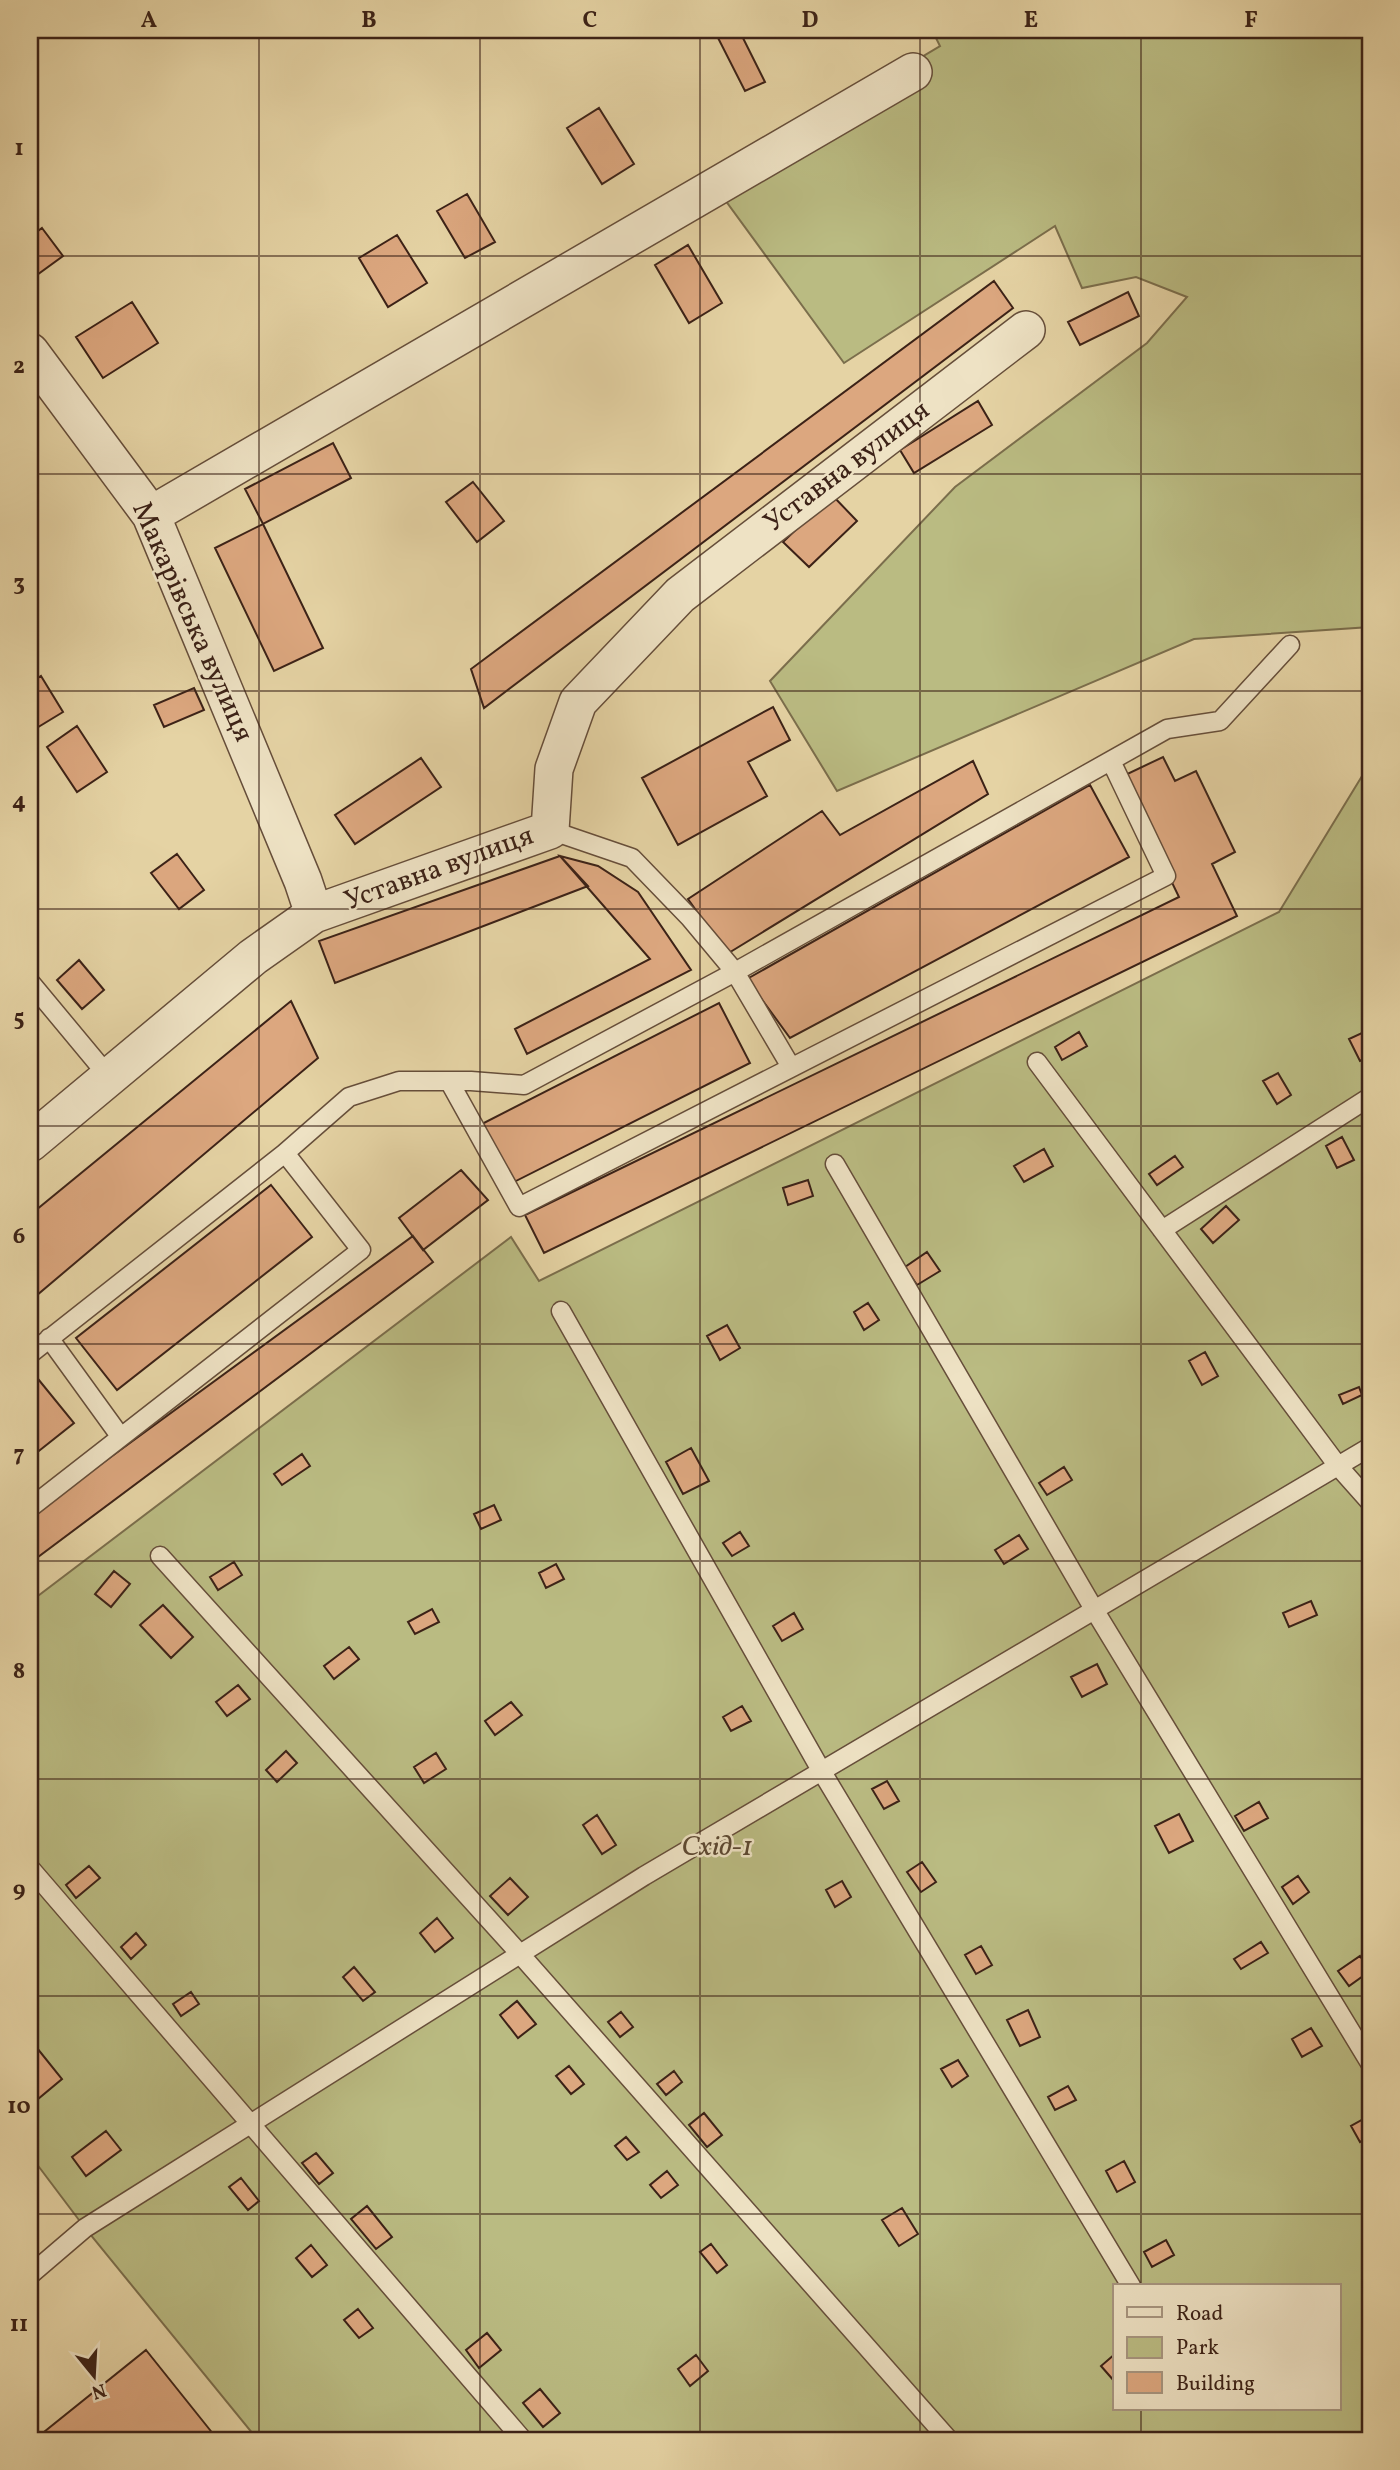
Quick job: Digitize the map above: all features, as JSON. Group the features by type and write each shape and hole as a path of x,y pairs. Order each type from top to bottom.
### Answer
{"street":[{"path":"151,515 913,72"},
{"name":"Уставна вулиця","path":"30,1143 253,957 314,914 550,830 554,769 578,702 680,595 1026,330"},
{"name":"Макарівська вулиця","path":"30,352 151,515 303,881 314,914"}],"lane":[{"path":"30,1354 285,1153 349,1097 400,1081 524,1085 735,972 1167,729 1220,721 1290,645"},
{"path":"449,1081 519,1207 1166,876 1111,761"},
{"path":"550,830 632,858 690,918 735,972 790,1067"},
{"path":"30,982 109,1077"},
{"path":"1037,1062 1338,1466 1370,1502"},
{"path":"1162,1230 1370,1097"},
{"path":"30,1508 361,1251 285,1153"},
{"path":"835,1164 1095,1611 1370,2063"},
{"path":"561,1311 822,1772 1130,2284"},
{"path":"49,1338 120,1436"},
{"path":"30,2275 85,2228 644,1876 1370,1447"},
{"path":"160,1556 520,1954 949,2440"},
{"path":"30,1868 523,2440"}],"green space":[{"path":"932,30 1370,30 1370,627 1194,639 837,791 770,681 955,487 1147,343 1187,297 1136,277 1082,288 1055,226 844,363 712,182 940,46"},
{"name":"Схід-1","path":"1370,763 1370,2440 258,2440 85,2228 30,2155 30,1602 511,1237 539,1281 1279,912"}],"building":[{"path":"714,30 739,30 765,82 745,91"},
{"path":"599,108 634,164 602,184 567,128"},
{"path":"467,194 495,242 465,258 437,211"},
{"path":"42,228 63,256 30,280 30,237"},
{"path":"397,235 427,283 388,307 359,258"},
{"path":"688,245 722,303 689,323 655,265"},
{"path":"994,281 1013,308 484,708 471,669"},
{"path":"1128,292 1139,316 1080,345 1068,322"},
{"path":"132,302 158,343 103,378 76,337"},
{"path":"978,401 992,425 914,473 900,450"},
{"path":"333,443 351,478 263,524 245,489"},
{"path":"473,482 504,521 477,542 446,502"},
{"path":"832,495 857,521 809,567 783,542"},
{"path":"263,524 323,648 274,671 215,548"},
{"path":"41,676 63,712 30,732 30,683"},
{"path":"194,688 204,710 164,727 154,705"},
{"path":"773,707 790,740 748,762 767,796 678,845 642,778"},
{"path":"77,726 107,772 77,792 47,747"},
{"path":"1163,757 1175,781 1196,771 1235,852 1212,864 1237,916 544,1253 525,1215 1179,897 1121,777"},
{"path":"421,758 441,787 355,844 335,815"},
{"path":"973,761 988,794 727,954 688,899 822,811 840,835"},
{"path":"1090,785 1129,857 790,1038 747,979"},
{"path":"177,854 204,890 179,909 151,873"},
{"path":"560,856 588,886 335,983 319,941"},
{"path":"560,856 598,866 638,892 691,970 527,1054 515,1029 650,959"},
{"path":"79,960 104,990 82,1009 57,980"},
{"path":"291,1001 318,1058 30,1301 30,1215"},
{"path":"719,1003 750,1063 508,1185 476,1127"},
{"path":"1079,1032 1087,1046 1062,1060 1055,1047"},
{"path":"1364,1032 1370,1045 1370,1057 1360,1061 1349,1039"},
{"path":"1278,1073 1291,1095 1277,1104 1263,1081"},
{"path":"1342,1137 1354,1160 1337,1168 1326,1146"},
{"path":"1044,1149 1053,1166 1024,1182 1014,1166"},
{"path":"1175,1156 1183,1167 1157,1185 1149,1174"},
{"path":"461,1170 488,1200 423,1250 399,1218"},
{"path":"808,1180 813,1196 788,1205 783,1188"},
{"path":"271,1185 312,1237 117,1390 76,1338"},
{"path":"1226,1206 1239,1220 1213,1243 1201,1229"},
{"path":"413,1236 433,1262 30,1563 30,1516"},
{"path":"927,1252 940,1271 917,1285 905,1267"},
{"path":"868,1303 879,1320 864,1330 854,1312"},
{"path":"727,1325 740,1348 720,1360 707,1336"},
{"path":"1205,1352 1218,1376 1202,1385 1189,1361"},
{"path":"34,1374 74,1423 30,1458 30,1378"},
{"path":"1359,1387 1362,1395 1343,1404 1339,1395"},
{"path":"691,1448 709,1481 683,1494 666,1462"},
{"path":"302,1454 310,1466 282,1485 274,1474"},
{"path":"1064,1467 1072,1480 1047,1495 1039,1483"},
{"path":"494,1505 501,1520 481,1529 474,1514"},
{"path":"740,1532 749,1546 732,1556 723,1543"},
{"path":"1019,1535 1028,1549 1004,1564 995,1550"},
{"path":"234,1562 242,1575 218,1590 210,1577"},
{"path":"556,1564 564,1579 546,1588 539,1573"},
{"path":"114,1571 130,1584 111,1607 95,1594"},
{"path":"1311,1601 1317,1615 1289,1627 1283,1613"},
{"path":"163,1605 193,1637 171,1658 140,1625"},
{"path":"432,1609 439,1622 415,1634 408,1622"},
{"path":"794,1613 803,1629 782,1641 773,1626"},
{"path":"349,1647 359,1659 334,1679 324,1666"},
{"path":"1097,1664 1107,1684 1082,1697 1071,1677"},
{"path":"238,1685 250,1699 227,1716 216,1702"},
{"path":"511,1702 522,1715 495,1735 485,1721"},
{"path":"742,1706 751,1721 731,1731 723,1717"},
{"path":"286,1751 297,1763 277,1782 266,1770"},
{"path":"436,1753 446,1769 424,1783 414,1767"},
{"path":"887,1781 899,1801 884,1809 872,1789"},
{"path":"1259,1802 1268,1818 1244,1831 1235,1816"},
{"path":"1179,1814 1193,1841 1169,1853 1155,1826"},
{"path":"597,1815 616,1845 602,1854 583,1825"},
{"path":"922,1862 936,1882 921,1892 907,1872"},
{"path":"89,1866 100,1878 76,1898 66,1885"},
{"path":"1298,1876 1309,1892 1293,1904 1282,1887"},
{"path":"510,1878 528,1897 508,1915 490,1896"},
{"path":"842,1881 851,1897 835,1907 826,1890"},
{"path":"437,1918 453,1938 435,1952 420,1933"},
{"path":"136,1933 146,1945 131,1959 121,1947"},
{"path":"1261,1942 1268,1953 1241,1969 1234,1959"},
{"path":"981,1946 992,1965 976,1974 965,1955"},
{"path":"1360,1956 1370,1971 1349,1986 1338,1971"},
{"path":"354,1967 375,1992 363,2001 343,1977"},
{"path":"191,1992 199,2004 181,2016 173,2004"},
{"path":"517,2001 536,2024 518,2038 500,2015"},
{"path":"1028,2010 1040,2037 1020,2046 1007,2020"},
{"path":"621,2012 633,2027 620,2037 608,2022"},
{"path":"1311,2028 1322,2046 1302,2057 1292,2039"},
{"path":"33,2043 62,2079 38,2099 30,2089 30,2046"},
{"path":"958,2060 968,2076 952,2087 941,2069"},
{"path":"569,2066 584,2084 571,2094 556,2076"},
{"path":"674,2071 682,2082 666,2095 657,2084"},
{"path":"1068,2086 1076,2100 1055,2110 1048,2097"},
{"path":"704,2113 722,2135 707,2147 689,2125"},
{"path":"1369,2116 1370,2136 1360,2142 1351,2126"},
{"path":"106,2131 121,2150 86,2176 72,2157"},
{"path":"626,2137 639,2152 627,2160 615,2146"},
{"path":"316,2153 333,2173 319,2184 302,2163"},
{"path":"1124,2161 1135,2182 1117,2192 1106,2171"},
{"path":"667,2171 678,2185 661,2198 650,2185"},
{"path":"241,2178 259,2201 248,2210 229,2187"},
{"path":"367,2206 392,2237 376,2249 351,2219"},
{"path":"902,2208 918,2234 899,2246 882,2220"},
{"path":"1166,2240 1174,2255 1152,2267 1144,2252"},
{"path":"711,2244 727,2265 717,2273 700,2252"},
{"path":"311,2245 327,2265 312,2277 296,2258"},
{"path":"358,2309 373,2328 359,2338 344,2320"},
{"path":"487,2333 501,2350 479,2368 466,2350"},
{"path":"146,2350 214,2435 208,2440 34,2440"},
{"path":"696,2355 708,2371 690,2386 678,2369"},
{"path":"1113,2356 1113,2380 1101,2366"},
{"path":"540,2389 560,2413 543,2427 523,2403"}]}
